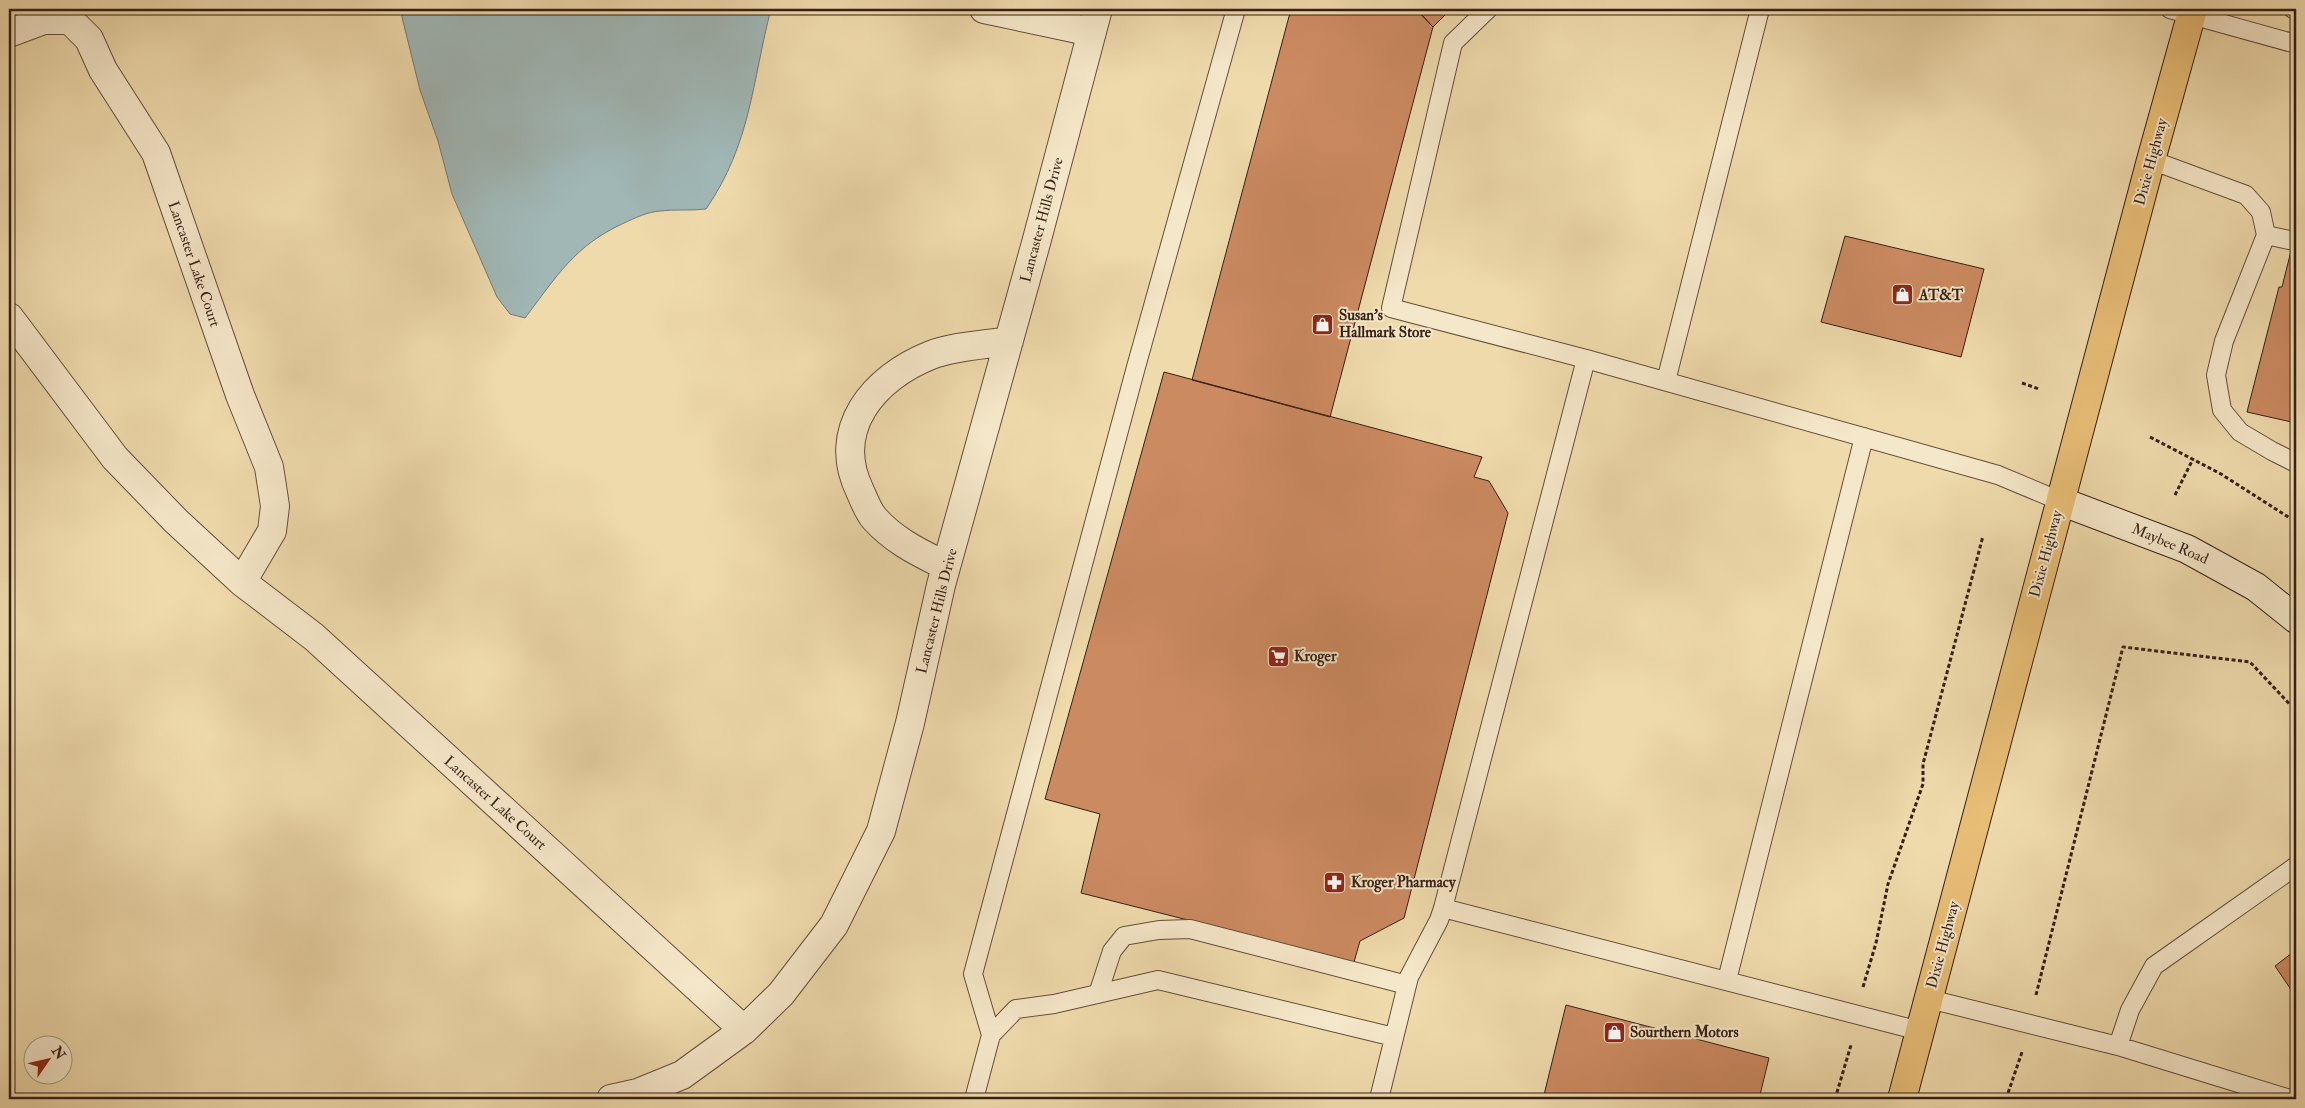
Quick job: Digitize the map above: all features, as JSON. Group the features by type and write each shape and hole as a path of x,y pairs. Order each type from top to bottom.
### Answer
{"main road":[{"name":"Dixie Highway","path":"1902,1099 2151,160 2185,11"}],"street":[{"path":"984,9 1095,20"},
{"name":"Lancaster Lake Court","path":"9,33 44,20 70,20 88,39 103,70 156,153 240,395 269,467 275,506 272,531 242,582"},
{"name":"Lancaster Hills Drive","path":"611,1099 638,1093 682,1076 744,1030 781,994 834,925 881,831 910,723 946,566 1009,341 1095,20"},
{"name":"Lancaster Lake Court","path":"9,317 115,458 176,521 242,582 314,637 744,1030"},
{"path":"946,566 902,545 873,517 852,474 850,438 858,416 874,393 903,370 946,350 1009,341"},
{"name":"Maybee Road","path":"2060,501 2188,549 2256,587 2296,620"}],"lane":[{"path":"991,1035 974,974 1133,377 1236,9"},
{"path":"1488,9 1453,43 1391,308 1666,381 1998,475 2060,501"},
{"path":"1666,381 1760,9"},
{"path":"2185,11 2296,44"},
{"path":"2151,160 2246,196 2261,212 2266,235 2224,341 2216,375 2222,410 2240,432 2272,452 2296,462"},
{"path":"2266,235 2294,241"},
{"path":"1379,1099 1409,977 1439,920 1443,908 1586,359"},
{"path":"1727,980 1864,437"},
{"path":"2118,1046 2130,1010 2154,966 2296,866"},
{"path":"1443,908 1920,1031"},
{"path":"1098,994 1112,952 1124,936 1159,930 1190,929 1407,985"},
{"path":"974,1099 991,1035 1016,1010 1054,1004 1158,980 1394,1037"},
{"path":"1929,999 2118,1046 2290,1099"}],"path":[{"path":"2022,383 2039,389"},
{"path":"2150,437 2221,474 2296,522"},
{"path":"2175,495 2193,459"},
{"path":"1835,1099 1850,1049 1856,1013 1876,943 1888,884 1923,784 1923,764 1983,536"},
{"path":"2006,1099 2020,1063 2123,647 2250,662 2296,711"}],"water":[{"path":"400,9 771,9 741,136 721,185 706,209 666,210 650,213 632,219 607,232 579,252 568,263 525,318 510,314 497,297 452,194 438,141 420,90"}],"building":[{"path":"1291,9 1416,9 1433,27 1330,417 1192,380"},
{"path":"1416,9 1451,9 1433,27"},
{"path":"2296,231 2296,423 2247,412 2279,287 2282,287"},
{"name":"AT&T","path":"1845,236 1984,269 1961,357 1821,322"},
{"name":"Kroger","path":"1164,372 1482,457 1474,477 1489,481 1508,513 1404,918 1360,941 1354,962 1081,893 1100,814 1045,799"},
{"path":"2296,950 2296,997 2275,966"},
{"name":"Sourthern Motors","path":"1566,1005 1769,1058 1759,1099 1543,1099"}],"place":[{"name":"AT&T","path":"1903,295"},
{"name":"Susan's Hallmark Store","path":"1323,324"},
{"name":"Kroger","path":"1278,656"},
{"name":"Kroger Pharmacy","path":"1335,882"},
{"name":"Sourthern Motors","path":"1614,1032"}]}
